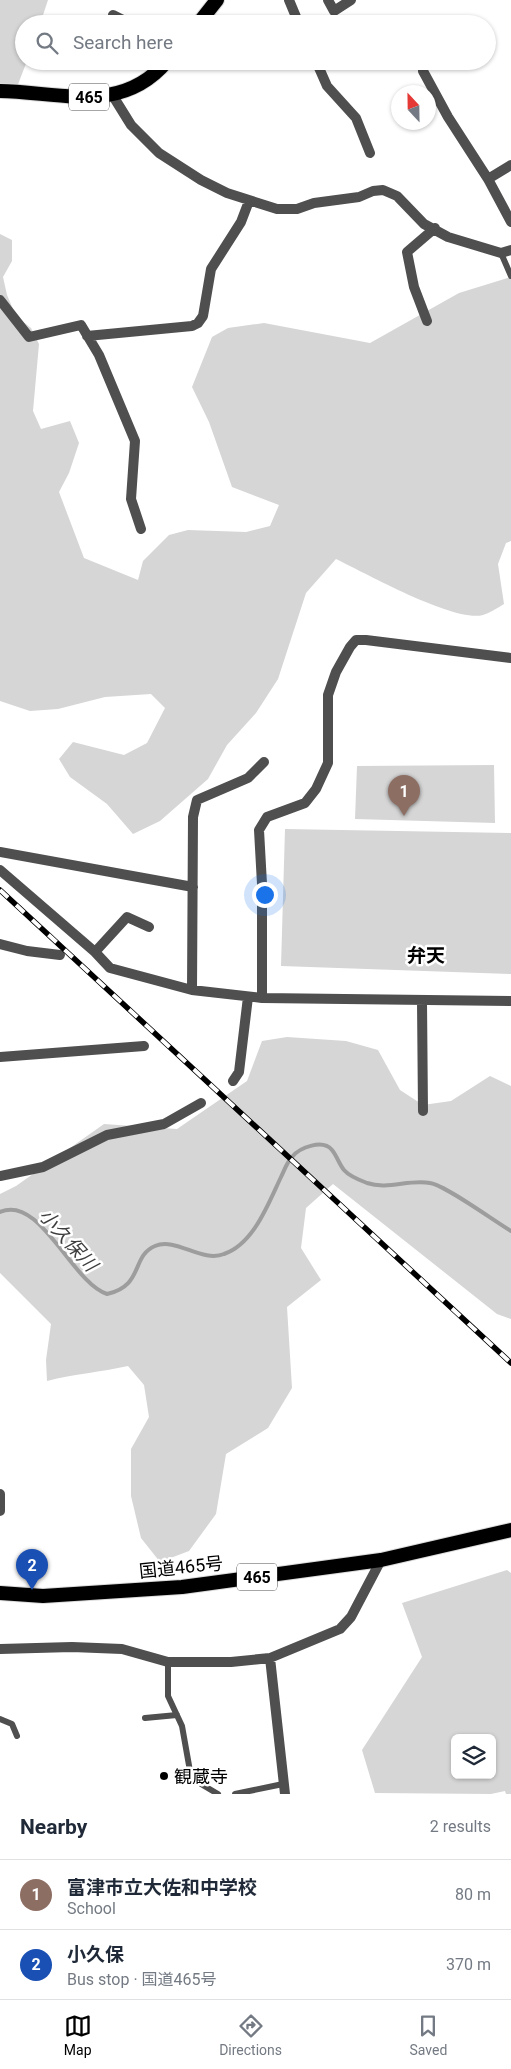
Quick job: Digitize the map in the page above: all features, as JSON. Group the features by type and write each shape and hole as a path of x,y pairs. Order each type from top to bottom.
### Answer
{"highway":[{"path":"205,15 217,0"},
{"name":"465","path":"0,91 96,98 113,96 149,80 158,70"},
{"name":"国道465号","path":"0,1593 43,1596 182,1587 381,1560 511,1530"}],"street":[{"path":"289,0 295,15"},
{"path":"328,0 334,10 351,0"},
{"path":"320,70 327,86 356,118 370,153"},
{"path":"423,71 448,117 488,179 511,222"},
{"path":"113,96 131,125 159,153 201,180 228,193 277,209 298,209 314,204 359,197 373,191 383,190 397,196 424,224 463,242 506,251"},
{"path":"488,179 511,165"},
{"path":"87,336 192,326 198,323 202,316 211,269 241,222 249,201"},
{"path":"428,321 414,287 407,252 435,228"},
{"path":"0,300 29,337 81,325 99,355 135,441 131,499 141,529"},
{"path":"262,998 262,884 259,830 267,817 305,803 316,789 328,763 328,695 336,672 350,647 356,640 366,640 511,658"},
{"path":"192,990 193,818 197,800 248,778 264,762"},
{"path":"0,852 192,886"},
{"path":"0,870 95,952 110,968 192,990 262,998 422,1002 511,1001"},
{"path":"95,952 127,917 149,927"},
{"path":"0,944 28,951 60,955"},
{"path":"233,1081 239,1072 248,997"},
{"path":"422,1002 423,1111"},
{"path":"0,1057 144,1046"},
{"path":"0,1176 43,1166 107,1135 164,1124 202,1103"},
{"path":"0,1494 0,1511"},
{"path":"0,1649 72,1647 122,1649 168,1662 232,1662 270,1658 340,1629 351,1617 381,1560"},
{"path":"270,1658 284,1789"}],"lane":[{"path":"506,251 511,276"},
{"path":"168,1662 168,1696 182,1726 190,1771 201,1784 218,1794"},
{"path":"145,1718 177,1715"},
{"path":"0,1719 12,1724 17,1736"},
{"path":"235,1794 284,1789"}],"shaded area":[{"path":"0,0 48,0 43,15 15,15 15,70 24,70 15,92 0,99"},
{"path":"0,234 12,240 12,261 3,277 7,295 16,316 31,328 39,344 33,411 41,429 70,421 79,443 69,473 59,492 84,558 138,580 143,561 169,535 188,530 246,532 270,526 279,505 232,487 209,422 192,387 212,337 228,328 264,323 370,343 459,293 511,277 511,541 506,543 498,564 504,604 483,615 452,612 388,585 336,559 306,593 278,679 256,713 227,745 208,779 160,821 133,834 107,804 70,777 59,759 73,742 124,755 147,743 165,708 151,694 105,697 58,709 30,711 0,701"},
{"path":"494,765 495,823 355,819 357,766"},
{"path":"285,829 511,833 511,974 281,966"},
{"path":"287,1037 346,1041 378,1050 400,1090 423,1105 451,1101 490,1076 511,1086 511,1319 497,1314 333,1184 306,1208 301,1248 321,1280 287,1307 292,1388 268,1428 226,1454 216,1514 189,1551 160,1562 141,1538 131,1496 131,1449 149,1417 144,1385 128,1366 47,1381 46,1360 51,1324 0,1273 0,1194 16,1186 104,1124 177,1129 247,1081 262,1041"},
{"path":"507,1570 511,1573 511,1794 506,1794 505,1791 491,1794 375,1793 362,1750 422,1657 402,1603"}],"waterway":[{"name":"小久保川","path":"0,1212 15,1210 29,1216 42,1227 81,1274 94,1287 107,1294 127,1285 143,1257 155,1246 163,1244 172,1245 216,1256 235,1249 252,1232 259,1221 290,1159 306,1147 323,1145 332,1150 344,1170 358,1179 375,1185 414,1182 437,1185 458,1196 511,1231"}],"railway":[{"path":"0,890 511,1363"}],"place":[{"name":"富津市立大佐和中学校","path":"404,816"},
{"name":"小久保","path":"32,1590"},
{"name":"観蔵寺","path":"164,1776"}],"district":[{"name":"弁天","path":"426,955"}]}
